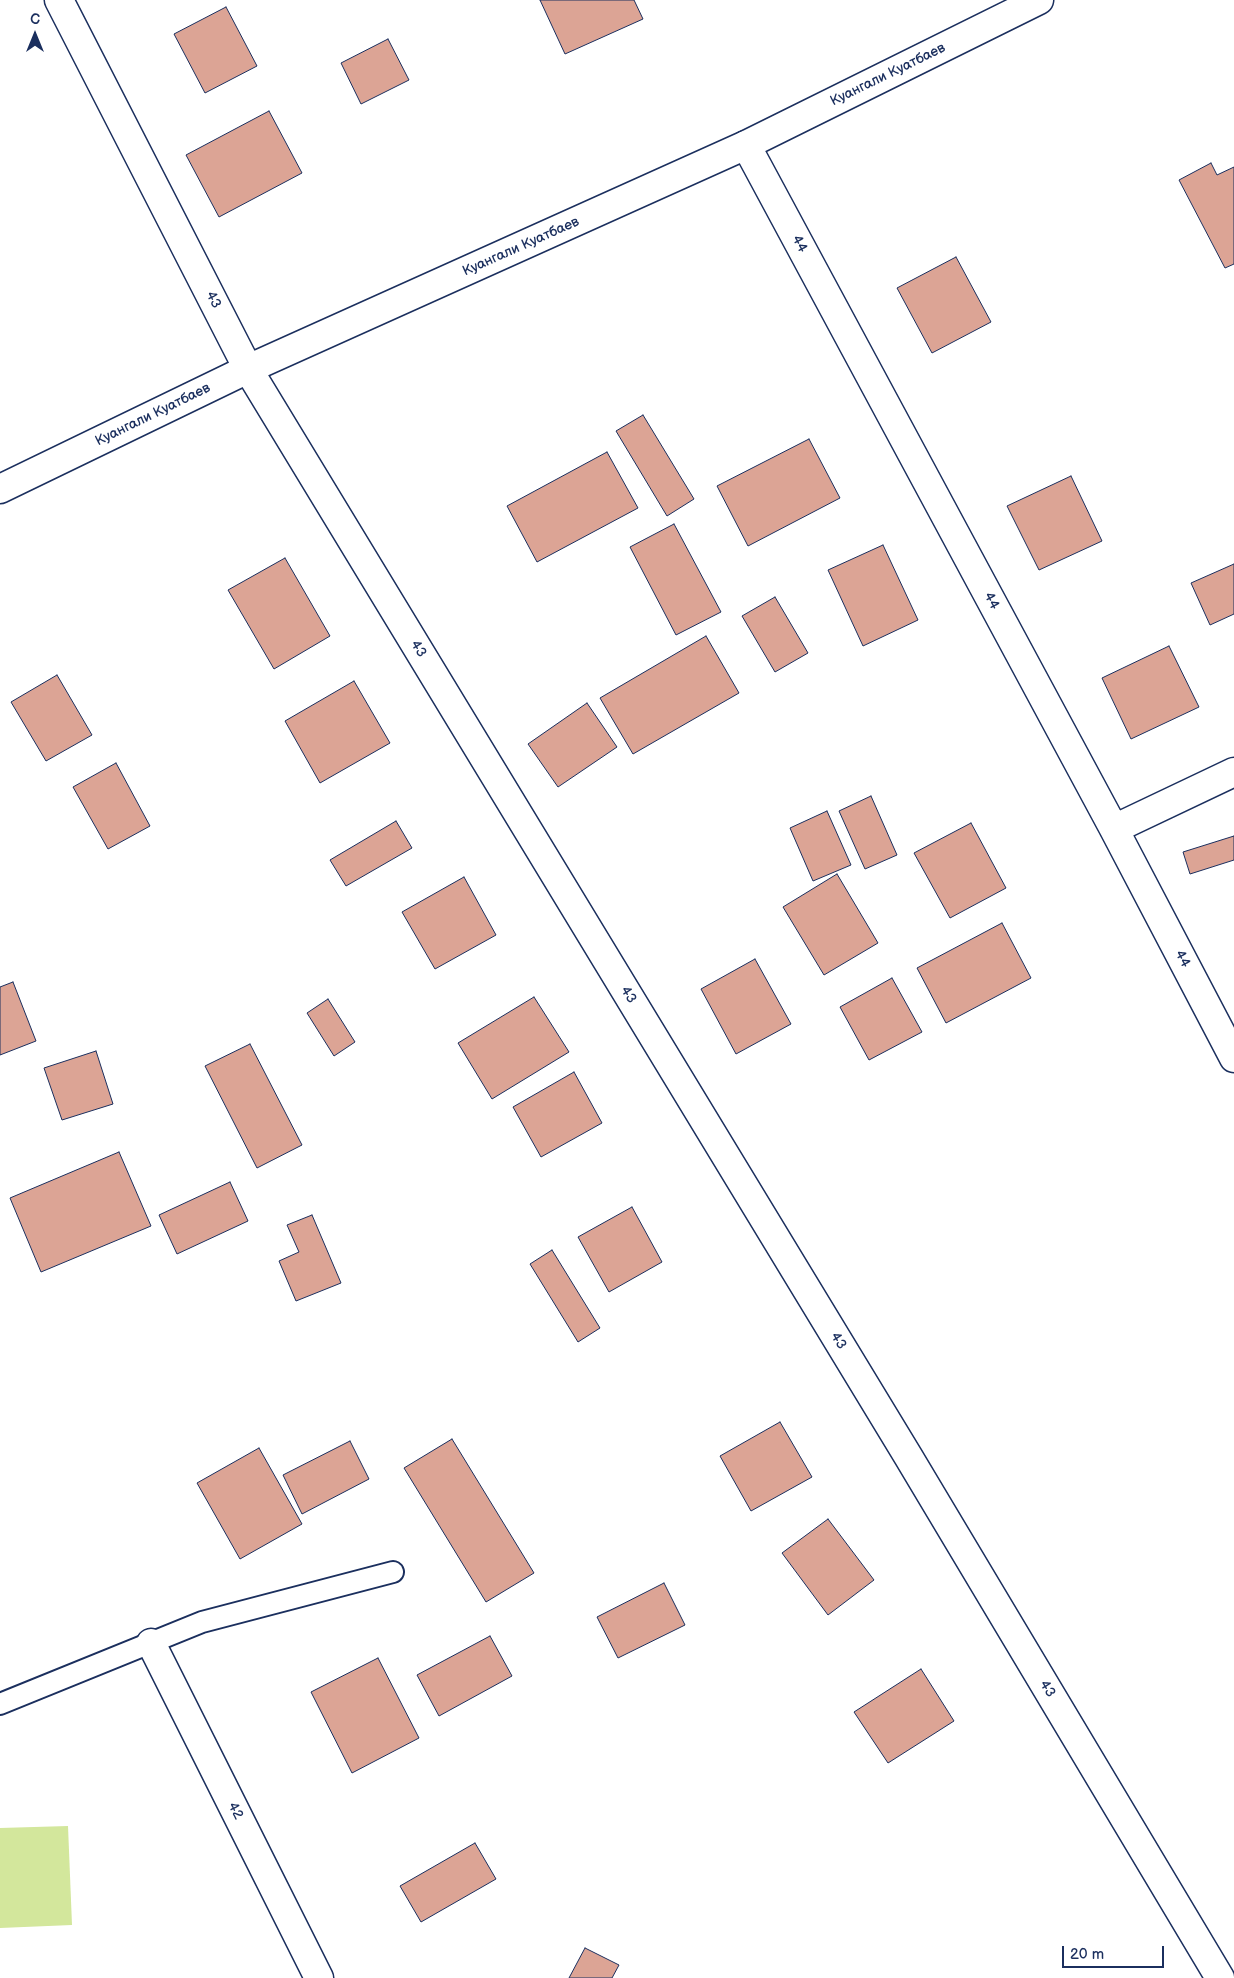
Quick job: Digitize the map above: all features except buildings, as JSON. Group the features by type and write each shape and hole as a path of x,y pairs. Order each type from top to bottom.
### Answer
{"street":[{"name":"43","path":"59,0 248,370 898,1439 1220,1978"},
{"name":"Куангали Куатбаев","path":"0,489 248,370 746,145 1040,0"},
{"name":"44","path":"746,145 1114,829 1234,1058"},
{"path":"1114,829 1234,772"},
{"name":"42","path":"151,1643 319,1978"}],"lane":[{"path":"0,1704 202,1622 393,1572"}],"green space":[{"path":"68,1826 72,1925 0,1928 0,1828"}]}
